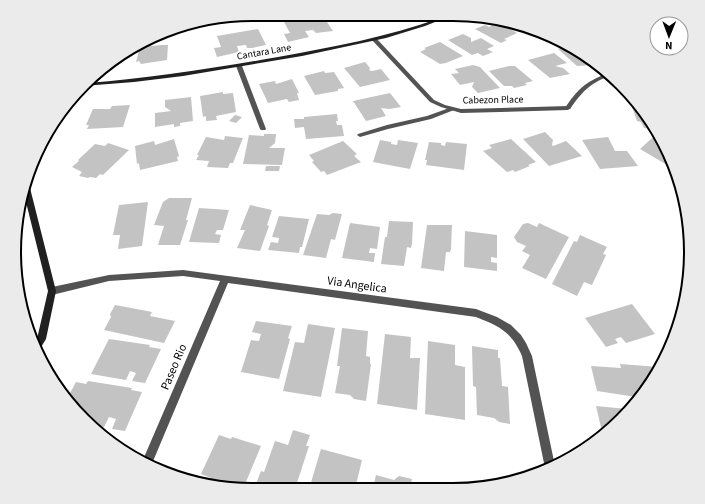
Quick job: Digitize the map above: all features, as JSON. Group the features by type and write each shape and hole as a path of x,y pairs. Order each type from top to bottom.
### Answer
{"street":[{"name":"Cantara Lane","path":"94,84 129,82 196,74 374,39 433,21"},
{"name":"Cabezon Place","path":"374,39 432,101 461,111 568,108 581,89 595,79 603,76"},
{"path":"239,66 263,129"},
{"path":"360,135 387,127 428,118 452,108"},
{"path":"26,202 35,223 52,291 40,342"},
{"name":"Via Angelica","path":"52,291 109,278 183,273 225,280 476,313 505,325 521,341 528,356 549,462"},
{"name":"Paseo Rio","path":"149,458 225,280"}],"building":[{"path":"326,21 333,31 316,33 313,30 305,31 309,37 288,42 284,34 290,33 284,22"},
{"path":"493,24 498,25 507,27 517,33 504,39 507,40 501,43 475,29 485,25 489,27"},
{"path":"258,29 266,45 252,48 247,48 246,45 237,46 239,52 217,57 214,48 221,47 217,36"},
{"path":"463,34 471,38 471,42 481,38 494,46 487,49 493,52 483,56 478,53 472,55 448,40"},
{"path":"440,42 463,56 440,64 420,52 426,49 424,48"},
{"path":"168,45 167,60 141,64 139,61 136,62 139,50 147,46"},
{"path":"561,48 569,52 589,65 577,66 558,49"},
{"path":"554,53 567,63 555,66 563,68 570,74 550,78 528,60"},
{"path":"365,62 370,68 369,70 372,71 381,69 390,80 360,87 344,68"},
{"path":"473,65 480,67 500,88 478,93 472,87 474,82 460,85 451,74 459,73 455,69"},
{"path":"515,66 533,81 525,83 527,85 514,88 512,86 504,86 489,71"},
{"path":"324,71 325,73 334,72 344,88 338,89 338,91 315,95 304,76"},
{"path":"292,79 299,93 297,93 299,100 289,102 287,99 268,103 259,84 275,81 276,84"},
{"path":"223,92 223,94 233,93 236,112 216,116 217,120 206,121 206,116 203,117 200,96"},
{"path":"390,93 401,107 389,109 381,108 386,116 366,121 353,101"},
{"path":"191,97 193,121 180,123 180,126 174,127 174,124 155,127 155,113 171,111 165,107 165,100"},
{"path":"130,105 123,127 87,129 89,125 86,125 93,109 110,109 112,106"},
{"path":"632,107 648,129 644,128 641,122 637,121"},
{"path":"337,114 337,125 342,125 344,136 306,139 304,127 295,128 294,119"},
{"path":"235,115 242,117 236,123 229,121"},
{"path":"545,132 553,140 553,146 566,141 582,156 549,166 523,139"},
{"path":"264,134 276,134 275,143 269,148 285,148 282,165 243,164 249,135 264,136"},
{"path":"225,136 243,138 233,163 230,163 228,168 207,167 209,161 196,160 206,137 224,140"},
{"path":"608,137 615,151 627,151 638,166 600,169 582,140"},
{"path":"652,138 654,139 666,164 640,149"},
{"path":"174,139 179,156 177,157 178,161 140,170 139,163 137,164 135,146 154,141 155,145"},
{"path":"511,139 536,162 515,172 513,170 507,172 483,151 492,148 489,145"},
{"path":"380,140 397,145 398,140 418,143 410,169 373,162"},
{"path":"343,141 357,154 354,156 361,162 327,175 324,171 321,172 312,162 314,161 309,155"},
{"path":"429,142 441,143 441,145 445,146 446,142 467,144 464,170 426,165 427,160 425,160"},
{"path":"108,143 129,150 103,175 100,174 96,178 79,176 82,172 72,167 79,161 78,160 95,144 105,146"},
{"path":"266,166 280,166 279,171 265,171"},
{"path":"169,198 192,198 186,220 188,220 180,245 158,245 164,226 154,225 163,202"},
{"path":"148,202 142,246 118,249 120,235 113,235 119,205"},
{"path":"250,205 272,210 267,225 269,226 260,251 237,248 245,230 240,230"},
{"path":"199,208 229,210 223,230 217,230 215,234 221,235 219,243 189,242"},
{"path":"333,213 342,214 335,240 331,239 326,258 303,255 317,214 329,215"},
{"path":"279,216 309,219 299,253 268,250 271,242 278,243 279,238 272,237"},
{"path":"389,221 413,222 412,244 411,248 407,247 404,266 381,264"},
{"path":"350,223 380,227 377,249 370,248 369,253 375,253 374,262 342,258"},
{"path":"528,223 537,227 539,223 569,237 546,279 522,268 530,255 522,251 526,246 517,242 514,237 523,224"},
{"path":"427,225 452,225 451,249 450,252 446,252 444,271 421,268"},
{"path":"465,231 497,235 497,258 491,257 491,262 497,263 497,271 464,267"},
{"path":"580,235 607,247 603,254 606,255 592,285 584,282 577,296 552,284 574,241 577,242"},
{"path":"632,304 655,334 626,343 621,337 615,339 618,343 606,347 585,318"},
{"path":"115,305 152,312 150,316 175,321 164,343 104,330"},
{"path":"256,321 292,326 279,379 241,372 251,340 259,341 261,334 252,332"},
{"path":"308,324 335,328 321,397 283,391 295,342 304,343"},
{"path":"342,328 368,331 366,356 370,357 371,364 366,401 354,399 350,395 335,393 340,366 337,366"},
{"path":"385,334 411,337 410,358 420,358 417,410 377,404"},
{"path":"109,339 150,345 149,347 161,349 145,383 132,381 136,373 130,371 126,380 91,374"},
{"path":"428,341 455,345 455,365 465,367 465,420 425,414"},
{"path":"472,346 498,350 502,386 508,387 510,424 499,422 494,418 477,415 476,387 473,386"},
{"path":"620,364 654,367 633,397 597,391 591,366 621,368"},
{"path":"88,381 132,388 131,390 142,392 125,431 112,429 116,419 109,417 104,427 100,426 70,394 76,382 86,384"},
{"path":"596,406 622,409 605,426 601,429"},
{"path":"293,430 310,435 306,446 309,446 297,483 256,483 261,471 264,472 275,441 288,445"},
{"path":"219,435 231,439 232,437 261,446 246,483 210,479 211,478 201,474"},
{"path":"321,449 362,460 356,483 311,483"},
{"path":"376,475 394,480 399,476 412,479 411,483 374,483"}]}
